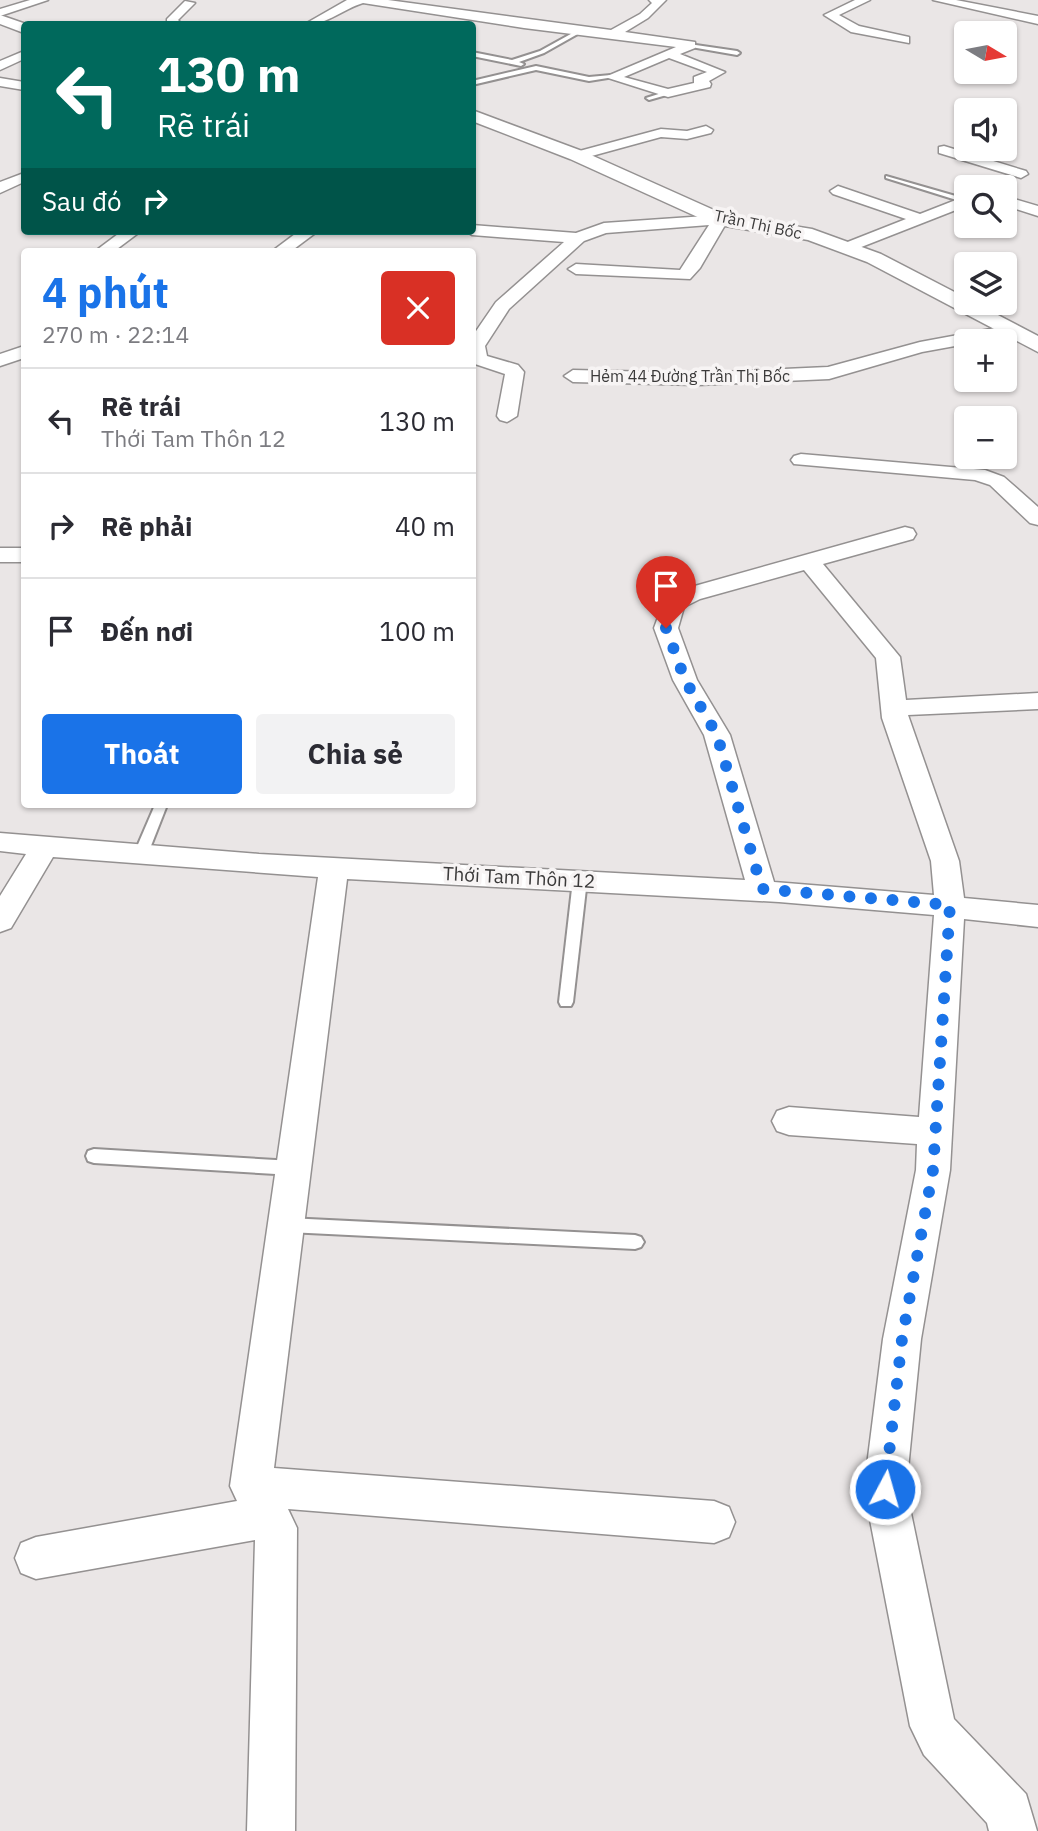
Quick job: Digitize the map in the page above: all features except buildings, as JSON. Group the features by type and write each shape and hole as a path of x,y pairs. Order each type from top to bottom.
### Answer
{"street":[{"path":"0,13 42,0"},
{"path":"316,21 343,5 359,0"},
{"path":"366,0 524,24 691,45"},
{"path":"613,34 644,16 661,1 655,0"},
{"path":"864,0 830,15 855,29 905,40"},
{"path":"939,0 1038,22"},
{"path":"171,21 188,3"},
{"path":"935,13 960,3"},
{"path":"844,9 869,13"},
{"path":"524,24 547,14"},
{"path":"0,19 21,28"},
{"path":"1017,30 1038,22"},
{"path":"611,77 691,45"},
{"path":"611,77 668,93 705,84 699,80 719,72 671,55"},
{"path":"0,66 21,56"},
{"path":"0,82 21,86"},
{"name":"Trần Thị Bốc","path":"476,118 577,156 720,219 812,235 874,257 1010,329"},
{"path":"577,156 656,134 687,135 706,130"},
{"path":"954,144 944,150 954,153"},
{"path":"979,161 1021,174 1017,176"},
{"path":"0,188 21,178"},
{"path":"838,191 921,219"},
{"path":"1017,204 1038,211"},
{"path":"846,248 954,206"},
{"path":"507,416 515,372 479,359 476,346 502,306 578,238 604,228 720,219"},
{"path":"576,269 684,275 692,268 720,219"},
{"path":"476,230 578,238"},
{"path":"108,248 127,235"},
{"path":"284,248 304,235"},
{"name":"Trần Thị Bốc","path":"1017,333 1038,345"},
{"name":"Hẻm 44 Đường Trần Thị Bốc","path":"573,376 698,379 829,373 898,352 954,341"},
{"path":"0,360 21,353"},
{"path":"801,460 978,474 997,481 1038,518"},
{"path":"762,889 717,735 685,680 666,628 673,603 692,594 810,563 905,534"},
{"path":"0,555 21,555"},
{"path":"810,563 888,657 894,708 945,861 950,905 933,1170 902,1339 885,1489 933,1726 940,1739 1009,1811 1013,1831"},
{"path":"894,708 1038,701"},
{"name":"Thới Tam Thôn 12","path":"0,842 141,856 762,889 950,905 1038,916"},
{"path":"0,921 44,847"},
{"path":"271,1831 276,1528 259,1502 286,1225 334,867"},
{"path":"789,1121 935,1132"},
{"path":"36,1558 259,1502 468,1505 594,1511 714,1522"}],"lane":[{"path":"513,62 542,52 580,31"},
{"path":"691,45 737,53"},
{"path":"476,55 589,79 611,77"},
{"path":"476,82 536,68"},
{"path":"649,98 668,93"},
{"path":"888,177 954,197"},
{"path":"141,856 160,808"},
{"path":"566,1002 580,880"},
{"path":"94,1156 294,1168"},
{"path":"286,1225 635,1242"}],"route":[{"path":"666,628 685,680 717,735 762,889 950,905 933,1170 902,1339 885,1489"}]}
